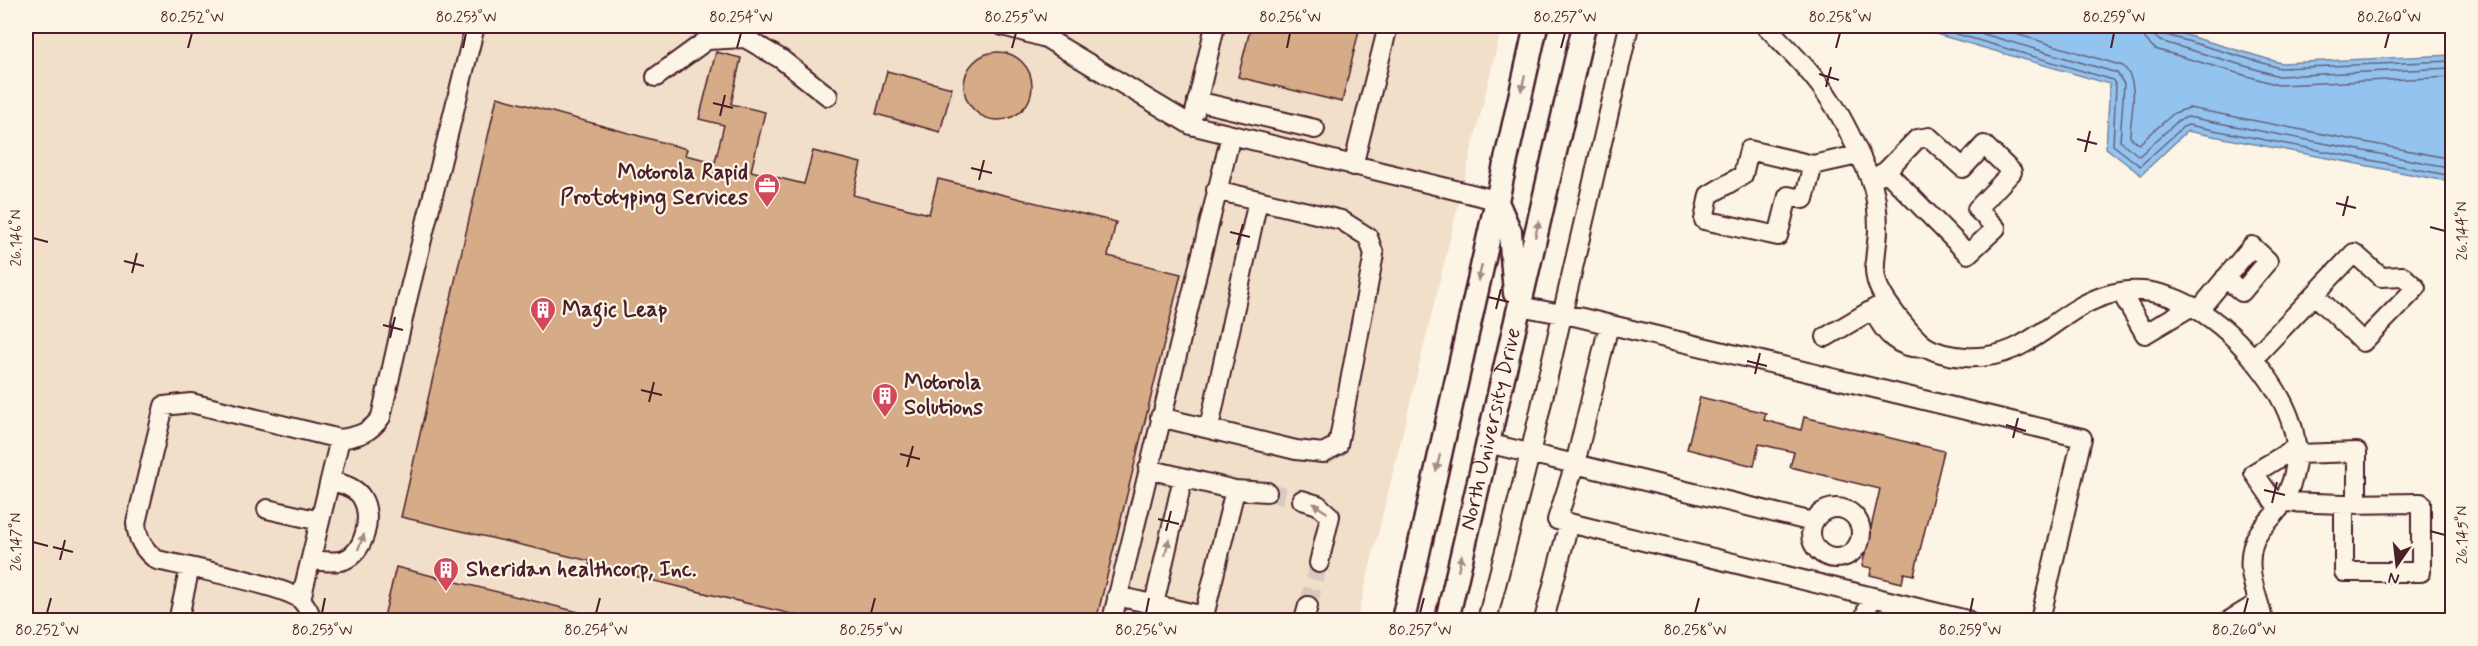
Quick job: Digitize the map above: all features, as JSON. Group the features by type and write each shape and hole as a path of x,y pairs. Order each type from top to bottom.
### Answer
{"main road":[{"name":"North University Drive","path":"1403,621 1536,26"},
{"name":"North University Drive","path":"1447,621 1584,26"},
{"path":"1496,200 1510,232 1513,281 1519,306"}],"street":[{"path":"312,621 301,599 270,587 158,560 150,555 137,536 139,508 164,406 191,403 340,439 360,436 373,429 381,417 408,296 475,26"},
{"path":"1003,26 1046,38 1191,125 1496,200"},
{"path":"1191,125 1215,26"},
{"path":"1353,166 1388,26"},
{"path":"1486,621 1530,454 1629,26"},
{"path":"1766,26 1833,104 1858,155 1878,176 1968,254 1996,228 1977,209 2012,172 1984,145 1963,168 1929,137 1917,139 1878,176 1875,197 1878,230 1875,256 1880,306 1926,347 1949,356 1979,358 2008,351 2034,340 2088,303 2121,292 2142,291 2163,295 2195,308 2226,330 2253,359 2278,394 2296,438 2295,477 2281,505 2260,529 2253,546 2250,567 2260,612 2230,621"},
{"path":"656,77 706,40 746,32 828,96"},
{"path":"1197,101 1315,129"},
{"path":"1220,106 1253,140"},
{"path":"1112,621 1160,417 1231,135"},
{"path":"1813,165 1804,199 1788,196 1778,236 1704,220 1709,195 1743,175 1749,150 1813,165 1858,155"},
{"path":"1160,417 1296,450 1323,453 1338,445 1374,254 1368,237 1341,220 1216,190"},
{"path":"1209,428 1258,200"},
{"path":"2253,359 2354,253 2381,277 2403,276 2416,288 2362,342 2315,295"},
{"path":"2121,292 2145,334 2195,308 2225,278"},
{"path":"1519,306 1609,325 2082,438 2040,621"},
{"path":"1826,337 1880,306"},
{"path":"1609,325 1575,464 1557,520 1967,621"},
{"path":"301,599 340,439"},
{"path":"1487,443 1813,522"},
{"path":"2281,505 2254,473 2297,450 2357,452 2350,504 2344,572 2421,572 2421,503 2350,504 2281,505"},
{"path":"1148,469 1235,490 1267,492"},
{"path":"1154,604 1183,478"},
{"path":"311,560 346,559 357,552 364,533 368,511 362,496 345,485 330,480"},
{"path":"1117,596 1204,618 1235,490"},
{"path":"1302,500 1318,505 1330,516 1319,563"},
{"path":"267,508 320,521"},
{"path":"1544,621 1569,523"},
{"path":"180,612 190,567"},
{"path":"1865,616 1871,597"}],"shaded area":[{"path":"26,26 1502,26 1357,620 26,620"}],"water":[{"path":"1908,26 2155,26 2281,63 2452,55 2452,182 2187,131 2141,175 2106,148 2110,84"}],"building":[{"path":"1251,26 1360,26 1342,102 1238,77"},
{"name":"Motorola Solutions","path":"716,52 741,58 731,104 765,112 751,171 804,184 813,151 861,163 853,195 929,214 938,179 1116,222 1108,256 1181,274 1096,621 820,621 589,565 590,561 401,517 497,97 687,149 685,155 715,162 724,125 699,119"},
{"path":"991,52 1005,52 1017,57 1027,67 1032,86 1027,105 1017,115 1005,120 991,120 979,115 969,105 964,93 964,79 969,67 979,57"},
{"path":"887,71 952,88 940,132 876,114"},
{"path":"1700,397 1766,413 1764,420 1801,430 1804,417 1944,451 1914,575 1904,573 1902,583 1870,575 1872,568 1862,566 1880,489 1790,467 1794,452 1759,444 1754,466 1687,449"},
{"name":"Sheridan healthcorp, Inc.","path":"396,567 591,615 590,621 383,621"}],"tunnel":[{"path":"1267,492 1302,500"},
{"path":"1308,606 1319,563"}],"place":[{"name":"Motorola Rapid Prototyping Services","path":"767,209"},
{"name":"Magic Leap","path":"543,333"},
{"name":"Motorola Solutions","path":"885,419"},
{"name":"Sheridan healthcorp, Inc.","path":"446,593"}]}
